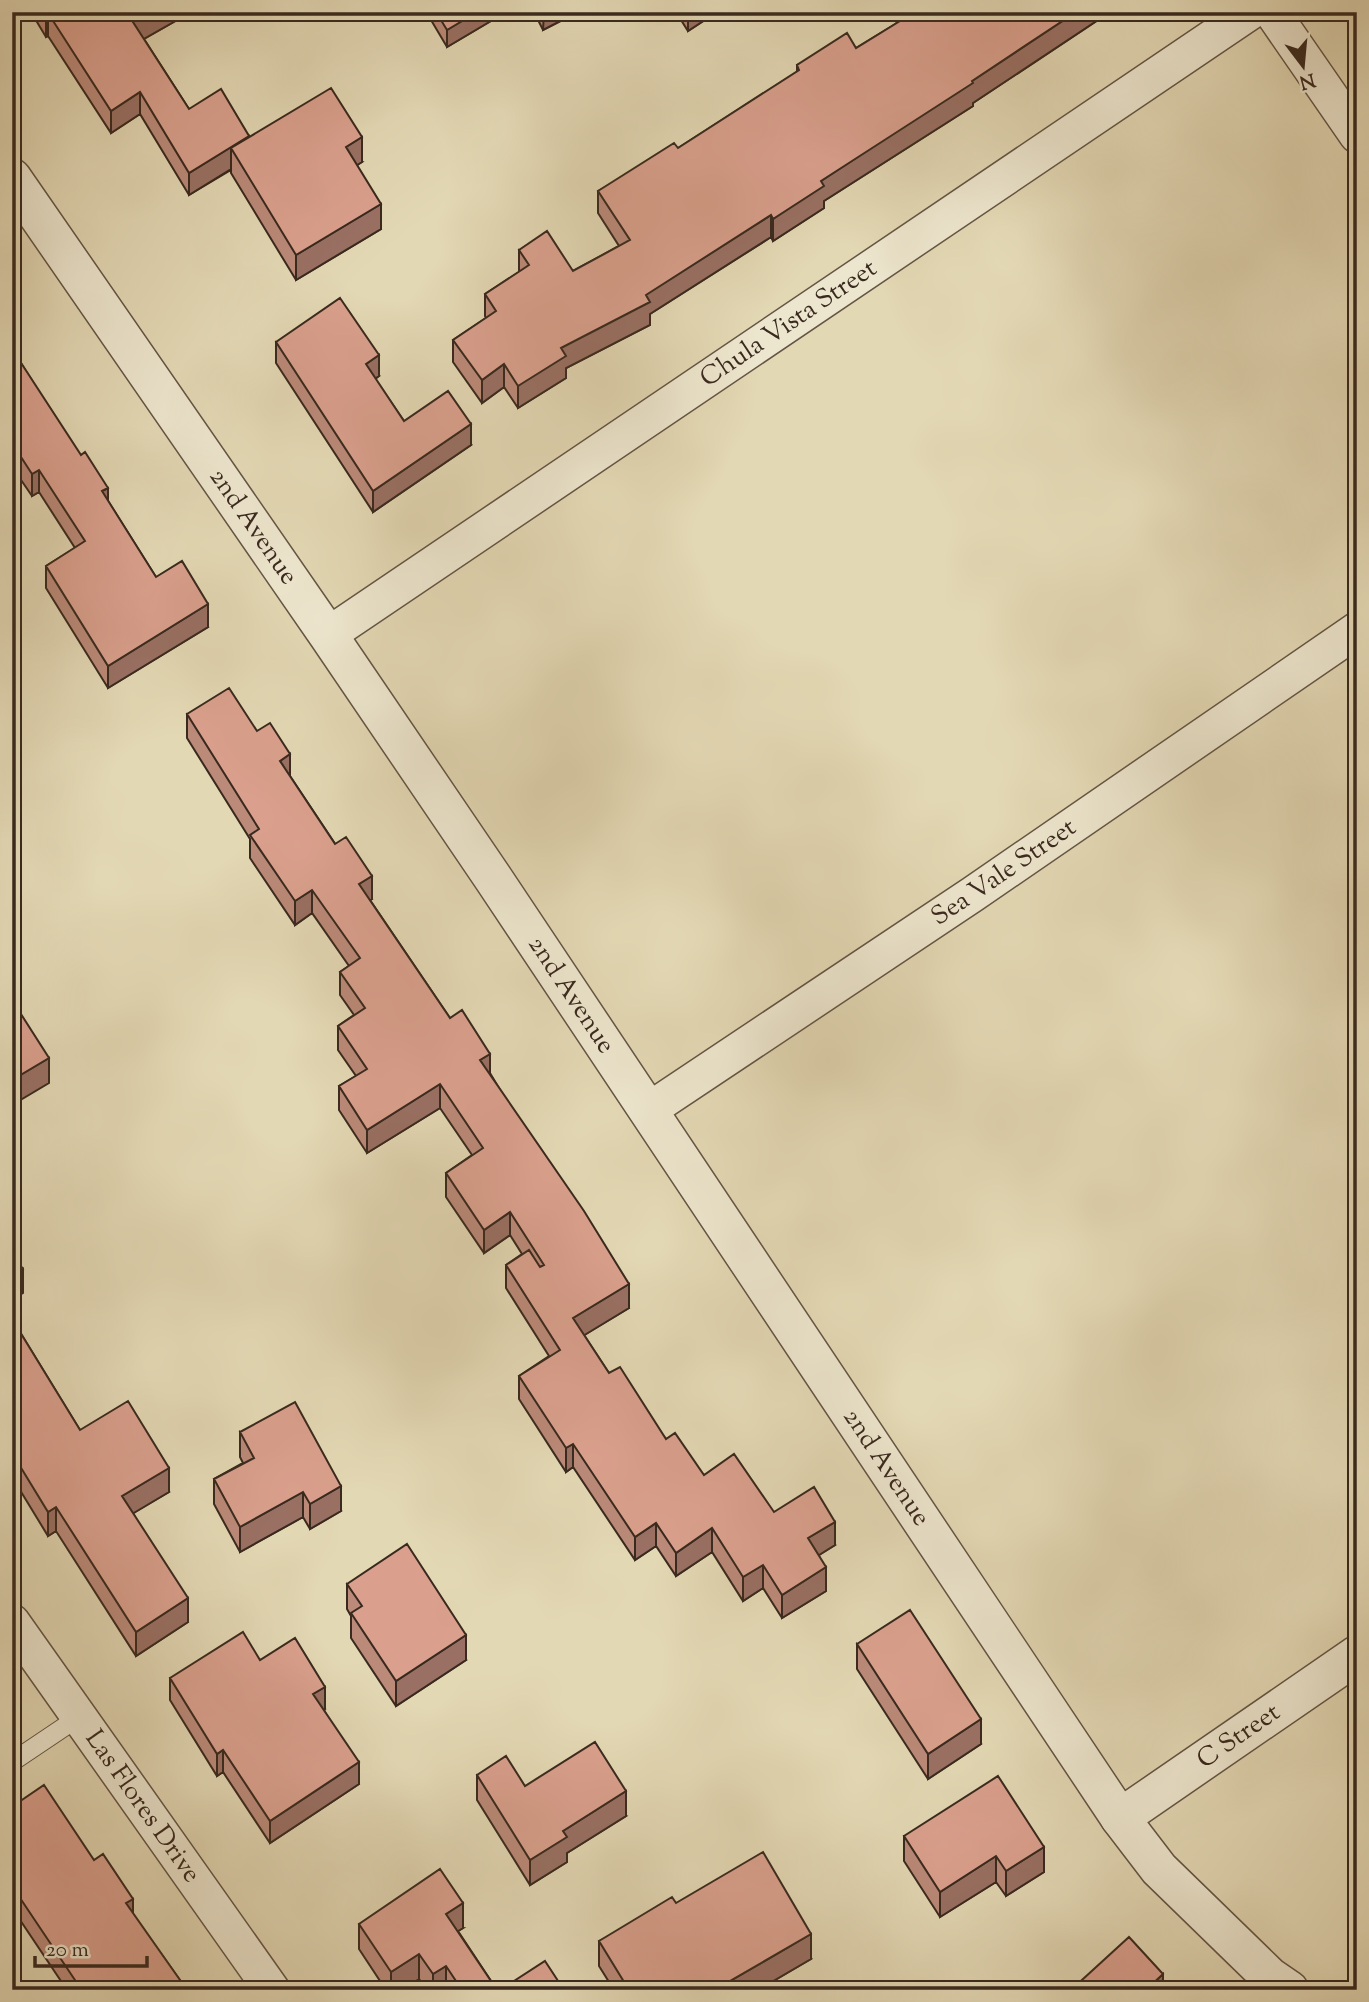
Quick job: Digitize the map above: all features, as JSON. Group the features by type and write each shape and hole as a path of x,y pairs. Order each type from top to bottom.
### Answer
{"street":[{"name":"Chula Vista Street","path":"328,635 1250,12"},
{"path":"1272,12 1357,135"},
{"name":"2nd Avenue","path":"12,178 328,635 649,1110 1120,1818 1159,1869 1270,1977 1289,1990"},
{"name":"Sea Vale Street","path":"649,1110 973,894 1357,631"},
{"name":"Las Flores Drive","path":"12,1622 272,1990"},
{"name":"C Street","path":"1120,1818 1357,1656"}],"lane":[{"path":"12,1762 79,1717"}],"building":[{"path":"44,12 151,12 133,22 189,109 221,89 249,136 189,173 140,92 111,111 48,13 46,15"},
{"path":"436,12 477,12 447,30"},
{"path":"905,12 1076,12 972,81 973,83 821,181 824,186 773,219 771,215 646,295 650,302 561,348 566,356 518,386 504,364 482,380 453,340 496,311 485,294 529,265 519,250 547,231 573,271 630,240 598,191 674,143 678,148 799,70 797,65 847,33 856,48 908,16"},
{"path":"331,88 362,137 346,147 381,204 296,255 231,148"},
{"path":"340,298 379,355 366,364 404,421 448,391 471,424 373,491 276,342"},
{"path":"12,349 81,455 85,452 108,488 102,491 156,577 182,561 208,604 108,666 46,566 85,541 39,470 32,474 19,454 12,459"},
{"path":"229,688 257,731 270,723 290,754 280,761 335,844 346,837 372,876 359,884 450,1018 462,1010 490,1054 480,1060 584,1211 629,1284 573,1318 609,1373 620,1367 666,1439 675,1433 704,1475 734,1454 774,1512 814,1487 835,1522 808,1538 826,1567 782,1595 763,1565 743,1577 712,1528 676,1553 656,1523 635,1537 573,1444 566,1448 519,1376 560,1350 506,1265 529,1250 540,1267 544,1265 510,1212 484,1230 446,1173 483,1148 440,1084 367,1130 339,1086 367,1069 338,1026 365,1008 340,972 360,958 312,890 295,901 250,835 259,829 187,714"},
{"path":"12,1000 49,1058 12,1080"},
{"path":"12,1253 23,1269 12,1277"},
{"path":"12,1319 80,1430 128,1401 169,1468 122,1496 188,1598 136,1632 56,1507 48,1512 12,1453"},
{"path":"295,1402 341,1486 310,1504 303,1492 240,1527 214,1479 254,1458 240,1432"},
{"path":"407,1544 466,1635 396,1681 351,1613 362,1606 347,1584"},
{"path":"910,1610 981,1719 928,1754 857,1644"},
{"path":"243,1632 260,1660 295,1638 325,1687 313,1694 359,1762 270,1821 223,1750 217,1754 170,1678"},
{"path":"595,1742 626,1791 563,1831 567,1837 530,1860 477,1775 506,1756 525,1786"},
{"path":"998,1776 1044,1847 1006,1871 996,1856 940,1892 904,1836"},
{"path":"44,1785 94,1860 103,1854 133,1899 126,1903 187,1990 80,1990 12,1886 12,1805"},
{"path":"763,1852 811,1934 725,1984 728,1990 629,1990 599,1941 672,1897 676,1903"},
{"path":"440,1869 463,1903 446,1914 497,1990 462,1990 446,1966 433,1974 419,1954 391,1972 359,1924"},
{"path":"1129,1937 1163,1974 1146,1990 1071,1990"},
{"path":"545,1961 564,1990 500,1990"}]}
